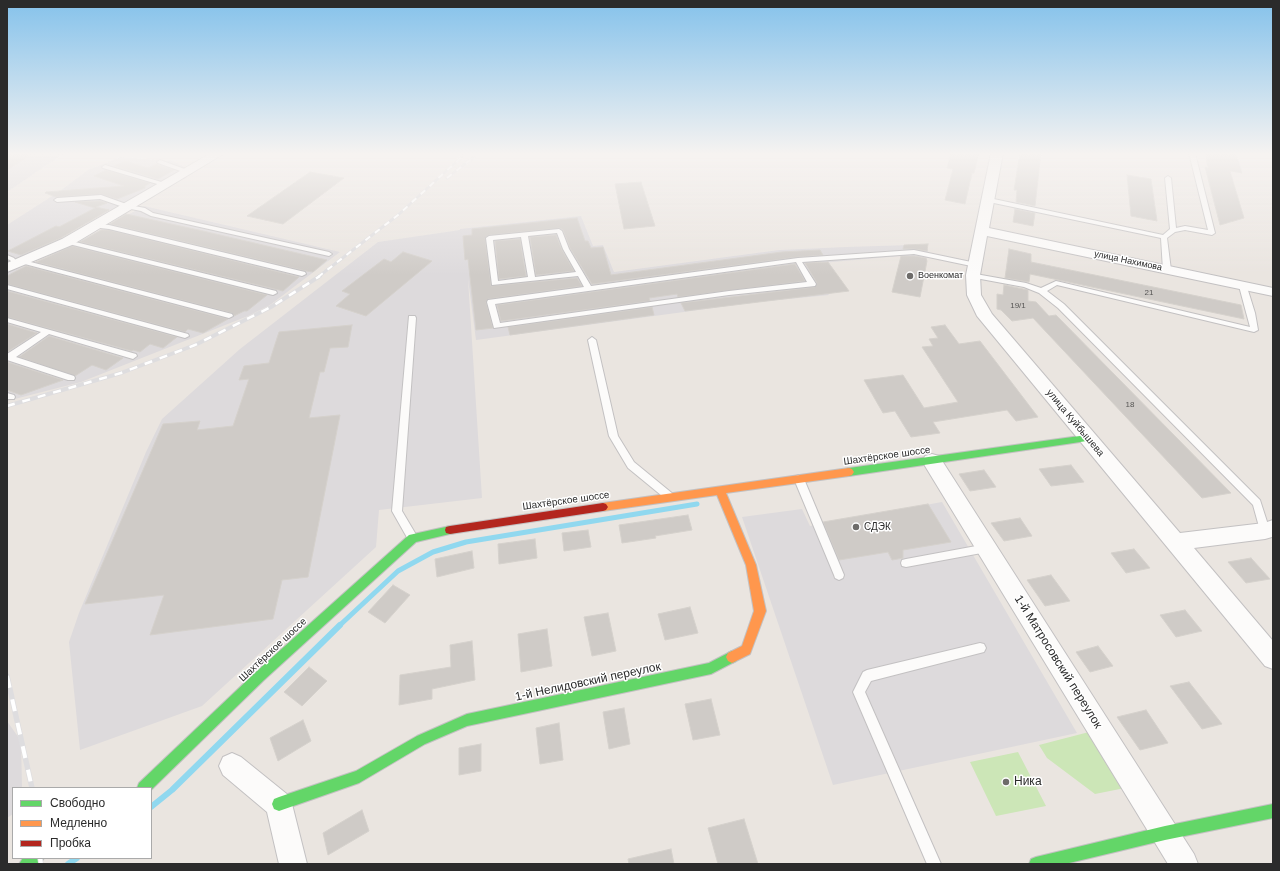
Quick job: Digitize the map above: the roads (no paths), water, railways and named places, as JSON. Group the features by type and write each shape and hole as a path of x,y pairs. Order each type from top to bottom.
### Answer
{"street":[{"path":"13,263 67,242 150,194"},
{"name":"улица Куйбышева","path":"990,194 975,270 974,295 985,316 1177,542 1273,658"},
{"name":"улица Нахимова","path":"982,231 1273,292"},
{"name":"Шахтёрское шоссе","path":"145,787 260,676 413,538 464,527 1088,438"},
{"name":"1-й Матросовский переулок","path":"932,461 1184,864"},
{"name":"1-й Нелидовский переулок","path":"279,804 359,776 421,740 467,720 711,668 746,650 760,611 751,565 720,490"},
{"path":"1177,542 1269,529"},
{"path":"232,766 279,804 293,864"},
{"path":"1036,864 1165,833 1273,811"},
{"path":"26,864 35,859"}],"lane":[{"path":"1170,194 1173,230"},
{"path":"989,200 1164,237 1173,230 1186,228 1212,233 1202,194"},
{"path":"57,200 101,197 128,206 143,209 151,214 329,254"},
{"path":"94,226 109,227 302,274"},
{"path":"580,274 495,284 489,238 559,231 566,249 588,288"},
{"path":"524,234 532,279"},
{"path":"1164,237 1167,270"},
{"path":"67,242 273,293"},
{"path":"798,260 812,284 729,293 497,326 491,302 798,260 914,252 1042,291 1076,319 1257,503 1269,529"},
{"path":"13,263 229,316"},
{"path":"1042,291 1056,284 1254,330 1251,313 1243,286"},
{"path":"7,287 184,336"},
{"path":"412,318 396,511 413,538"},
{"path":"7,320 133,356"},
{"path":"8,357 47,332"},
{"path":"592,340 614,436 631,466 670,497"},
{"path":"8,357 71,378"},
{"path":"799,479 839,575"},
{"path":"906,563 987,548"},
{"path":"934,864 860,692 867,676 980,648"}],"waterway":[{"path":"339,626 398,571 433,552 466,542 697,504"},
{"path":"152,806 172,790 340,625"},
{"path":"68,864 76,859"}],"railway":[{"path":"318,277 398,215 421,194"},
{"path":"7,406 121,373 195,345 271,307 320,276"},
{"path":"7,676 32,787"},
{"path":"40,859 41,864"}],"place":[{"name":"Военкомат","path":"910,276"},
{"name":"СДЭК","path":"856,527"},
{"name":"Ника","path":"1006,782"}]}
